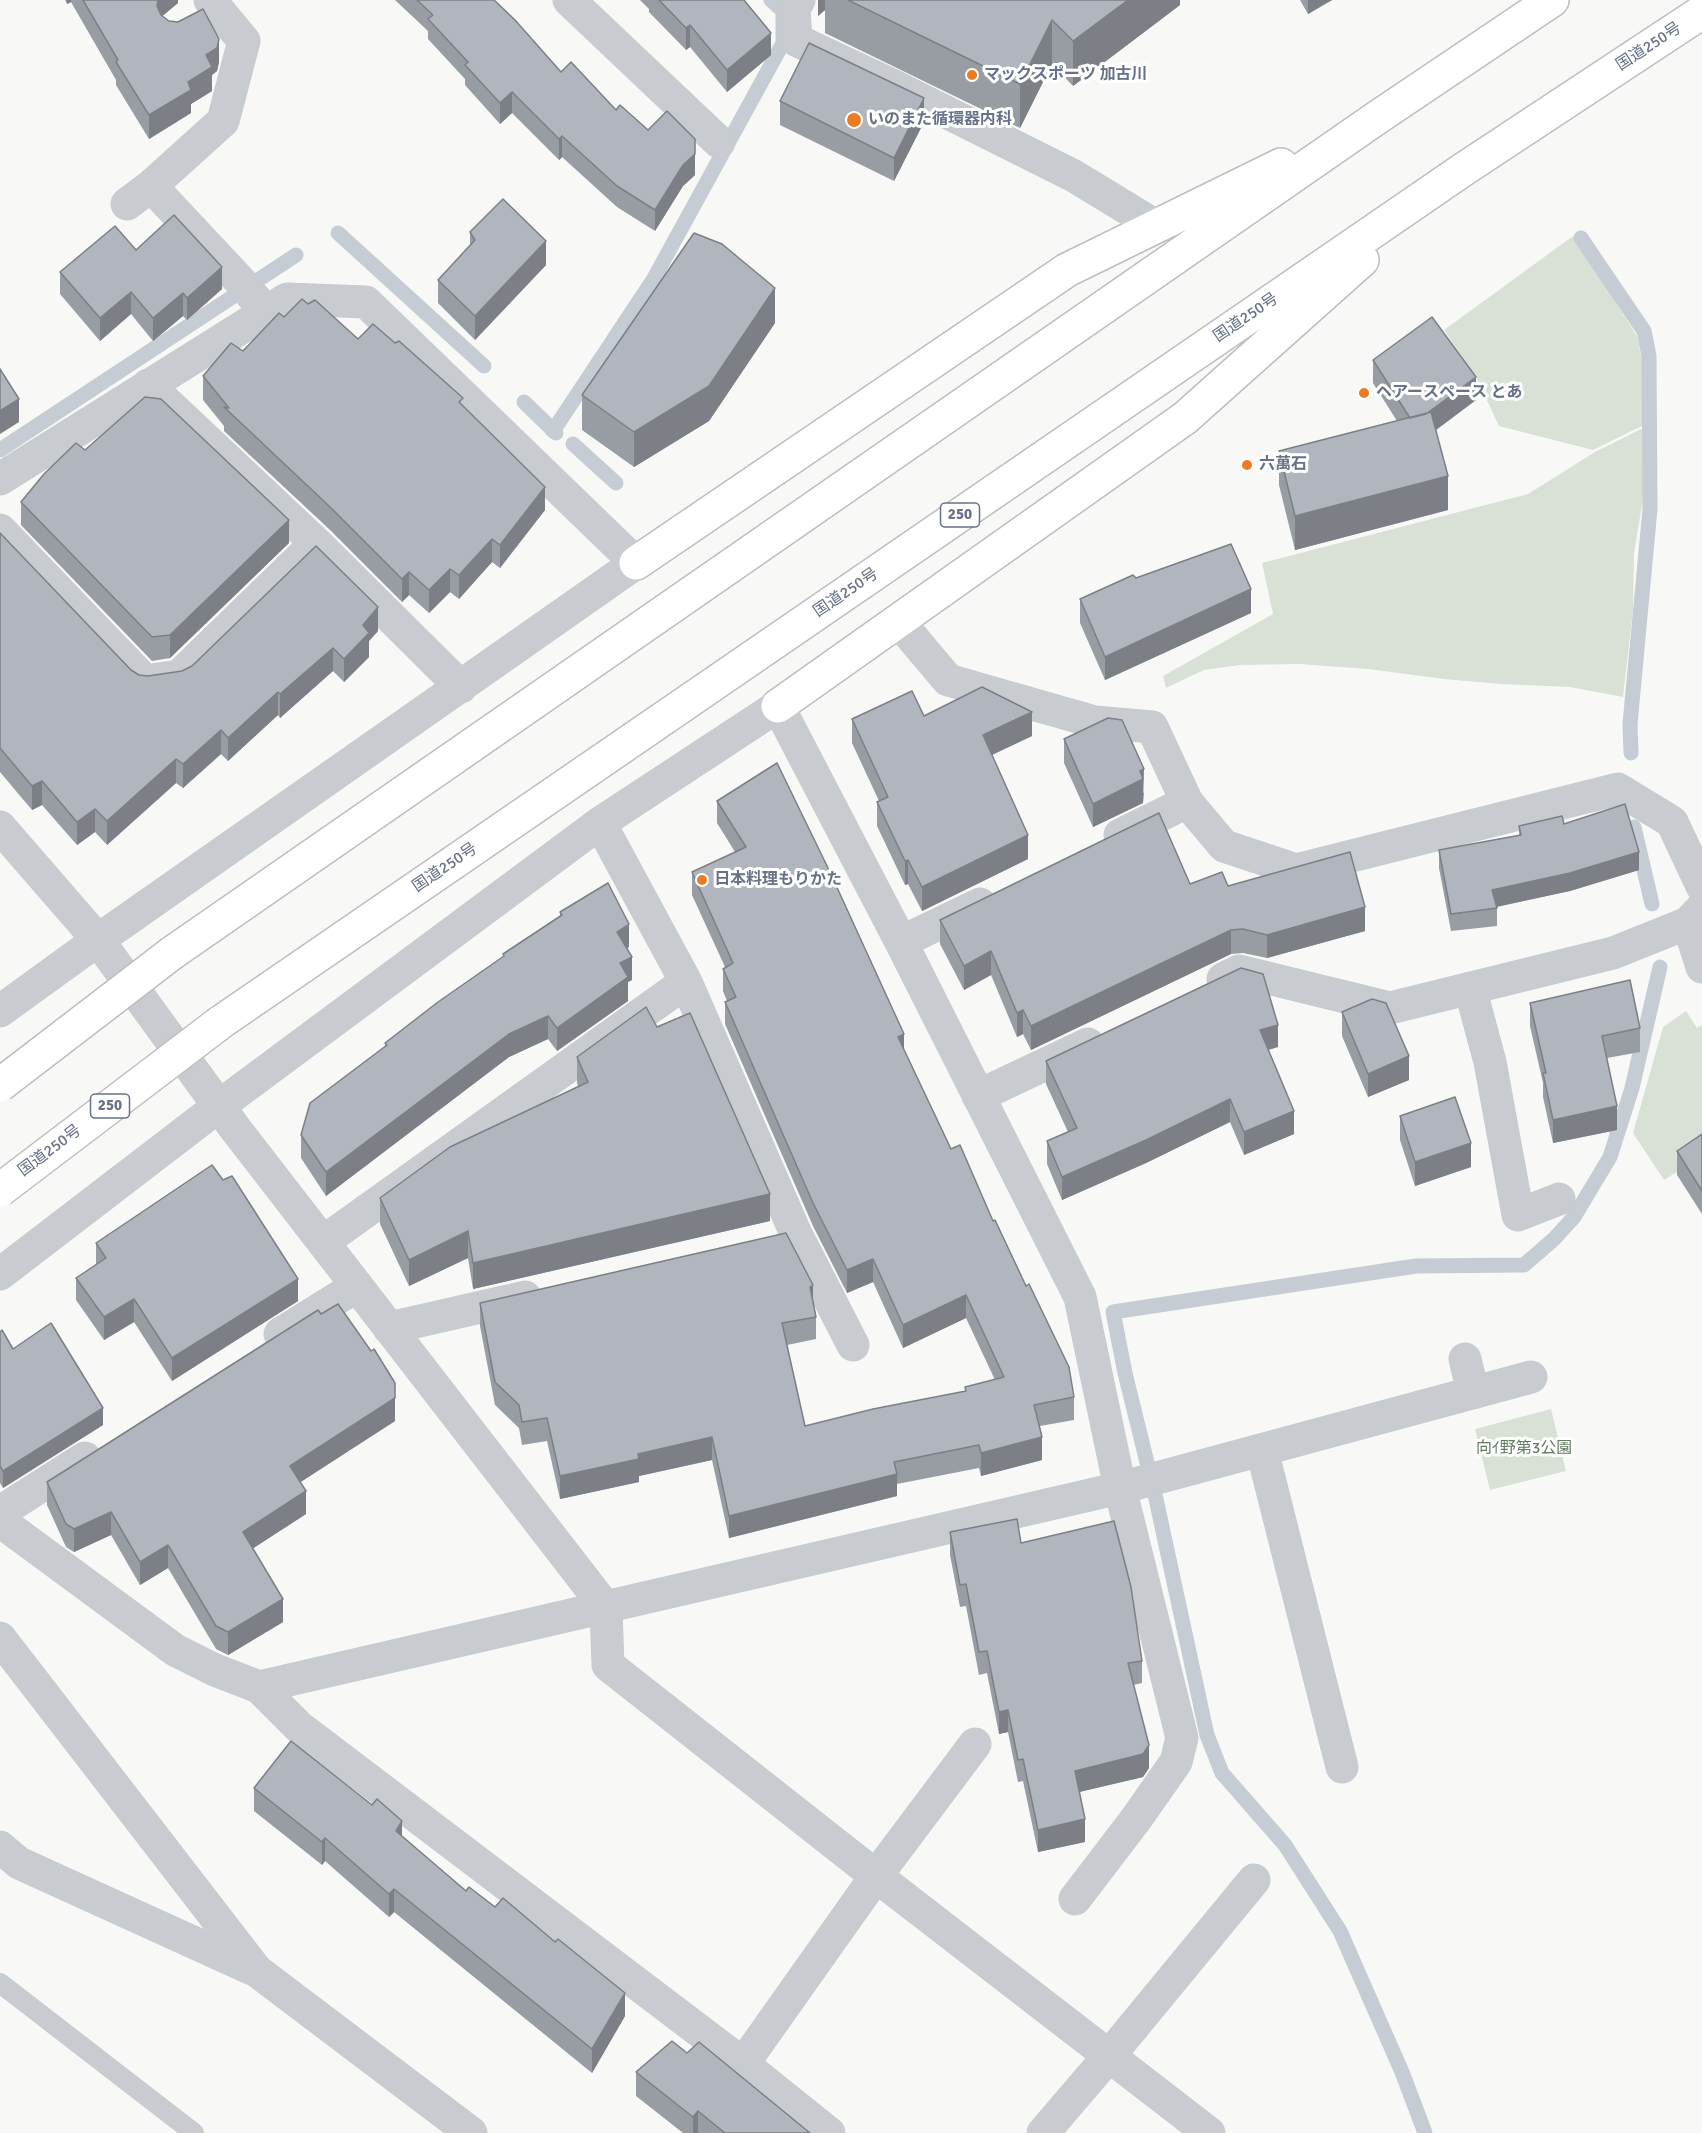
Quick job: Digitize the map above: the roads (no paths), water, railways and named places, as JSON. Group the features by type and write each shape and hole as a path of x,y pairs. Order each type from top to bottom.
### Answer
{"highway":[{"path":"0,1084 172,954 1378,117 1552,0"},
{"name":"国道250号","path":"0,1190 221,1022 1464,169 1702,12"},
{"path":"636,563 1067,270 1378,117"},
{"path":"778,706 1185,418 1464,169"}],"street":[{"path":"569,0 719,142"},
{"path":"799,0 794,9 796,40 907,92 1074,176 1156,226"},
{"path":"0,1011 636,563 366,302 254,298 139,195 223,121 244,41 211,1 184,21"},
{"path":"0,479 148,386 254,298"},
{"path":"148,386 316,543 461,687"},
{"path":"0,530 145,681 179,676 316,543"},
{"path":"899,622 948,680 1095,722 1152,727 1187,802 1224,846 1296,870 1618,789 1672,822 1702,886"},
{"path":"0,1274 219,1106 600,823 778,706 901,942 1080,1297 1122,1487 1182,1738 1176,1762 1075,1899"},
{"path":"1091,849 1187,802"},
{"path":"600,823 686,982 796,1234 853,1345"},
{"path":"0,827 98,940 219,1106 606,1608 608,1665 876,1876 1209,2133"},
{"path":"901,942 1006,891"},
{"path":"1197,991 1239,971 1390,1008 1613,953 1695,916 1702,967"},
{"path":"323,1242 686,982"},
{"path":"1470,988 1490,1062 1518,1215 1559,1199"},
{"path":"978,1096 1114,1031"},
{"path":"762,1242 796,1234"},
{"path":"258,1349 357,1286"},
{"path":"389,1328 556,1290"},
{"path":"1465,1359 1473,1394"},
{"path":"259,1688 1163,1477 1531,1377"},
{"path":"0,1512 109,1443"},
{"path":"1262,1450 1342,1767"},
{"path":"0,1521 175,1650 259,1688 299,1727 743,2064 829,2133"},
{"path":"0,1638 257,1971"},
{"path":"743,2064 876,1876 975,1744"},
{"path":"0,1847 19,1863 257,1971 471,2133"},
{"path":"1043,2133 1254,1880"}],"lane":[{"path":"0,1983 194,2133"}],"waterway":[{"path":"553,431 653,280 783,43 783,11 771,0"},
{"path":"338,233 484,366"},
{"path":"1581,238 1644,331 1649,356 1650,509 1630,724 1631,753"},
{"path":"0,450 296,255"},
{"path":"524,402 556,433"},
{"path":"573,444 616,483"},
{"path":"1634,827 1652,904"},
{"path":"1425,2133 1402,2072 1340,1931 1285,1845 1222,1773 1207,1735 1113,1312 1416,1266 1524,1265 1554,1239 1574,1217 1610,1157 1632,1088 1660,967"}],"place":[{"name":"マックスポーツ 加古川","path":"972,75"},
{"name":"いのまた循環器内科","path":"854,120"},
{"name":"ヘアースペース とあ","path":"1364,393"},
{"name":"六萬石","path":"1247,465"},
{"name":"日本料理もりかた","path":"702,880"}],"park label":[{"name":"向ｲ野第3公園","path":"1524,1449"}]}
